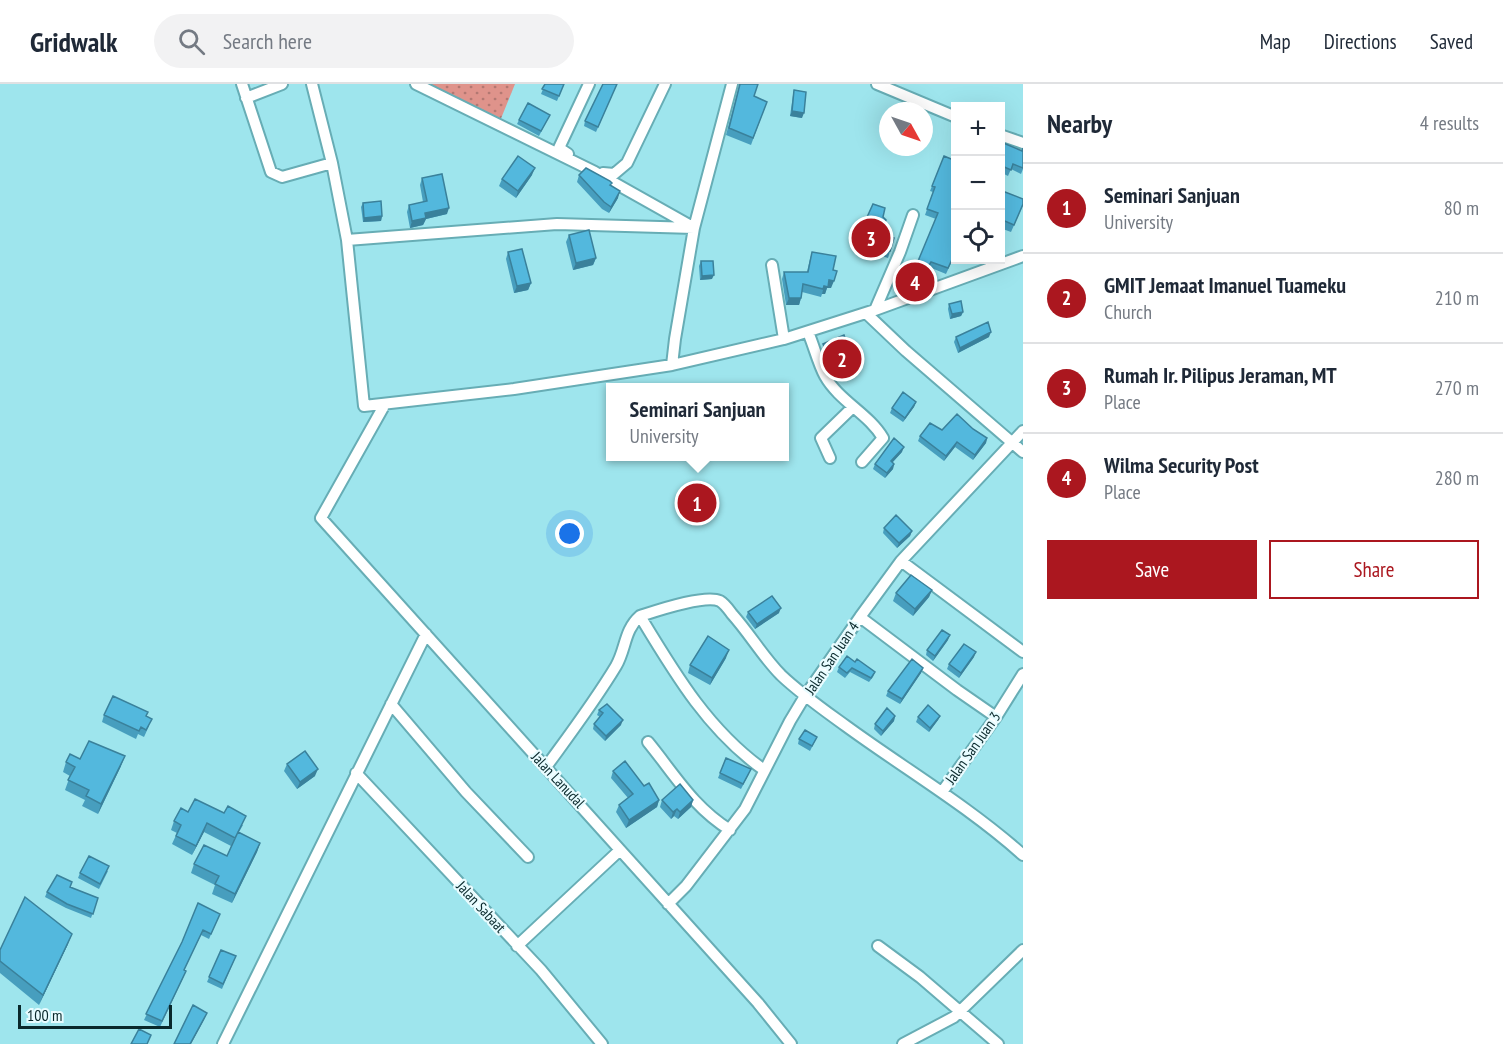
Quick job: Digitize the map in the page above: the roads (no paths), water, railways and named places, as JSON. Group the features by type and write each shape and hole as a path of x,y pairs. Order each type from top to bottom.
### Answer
{"street":[{"path":"242,84 271,172 282,177 332,163"},
{"path":"246,98 282,84"},
{"path":"312,84 332,163 347,240 364,406 514,389 672,365 808,332 870,312 1023,256"},
{"path":"416,84 596,172 694,228"},
{"path":"590,84 559,148 606,174 615,174 627,163 665,84"},
{"path":"672,365 694,228 732,84"},
{"path":"877,84 901,88 951,114"},
{"path":"1005,137 1023,143"},
{"path":"870,312 900,252 913,215"},
{"path":"347,240 557,224 694,228"},
{"path":"772,265 784,339"},
{"path":"870,312 1023,452"},
{"path":"808,332 826,377 883,438 862,462"},
{"name":"Jalan Lanudal","path":"386,404 321,518 758,1003 791,1044"},
{"path":"830,458 821,438 853,407"},
{"name":"Jalan San Juan 4","path":"668,904 686,886 745,809 805,696 902,561 1023,431"},
{"path":"902,561 1023,652"},
{"path":"546,766 617,664 628,630 640,616 706,600 720,601 772,666 805,696 942,792 1023,855"},
{"path":"640,616 697,705 740,753 764,770"},
{"path":"860,617 996,717"},
{"path":"223,1044 426,634"},
{"name":"Jalan San Juan 3","path":"942,792 996,717 1023,674"},
{"path":"391,704 466,792 528,856"},
{"path":"648,742 696,803 713,819 730,830"},
{"name":"Jalan Sabaat","path":"356,773 541,970 602,1044"},
{"path":"517,946 620,850"},
{"path":"878,946 960,1010 998,1044"},
{"path":"903,1044 950,1020 1023,950"}],"place":[{"name":"Rumah Ir. Pilipus Jeraman, MT","path":"871,238"},
{"name":"Wilma Security Post","path":"915,282"},
{"name":"GMIT Jemaat Imanuel Tuameku","path":"842,359"},
{"name":"Seminari Sanjuan","path":"697,503"}]}
